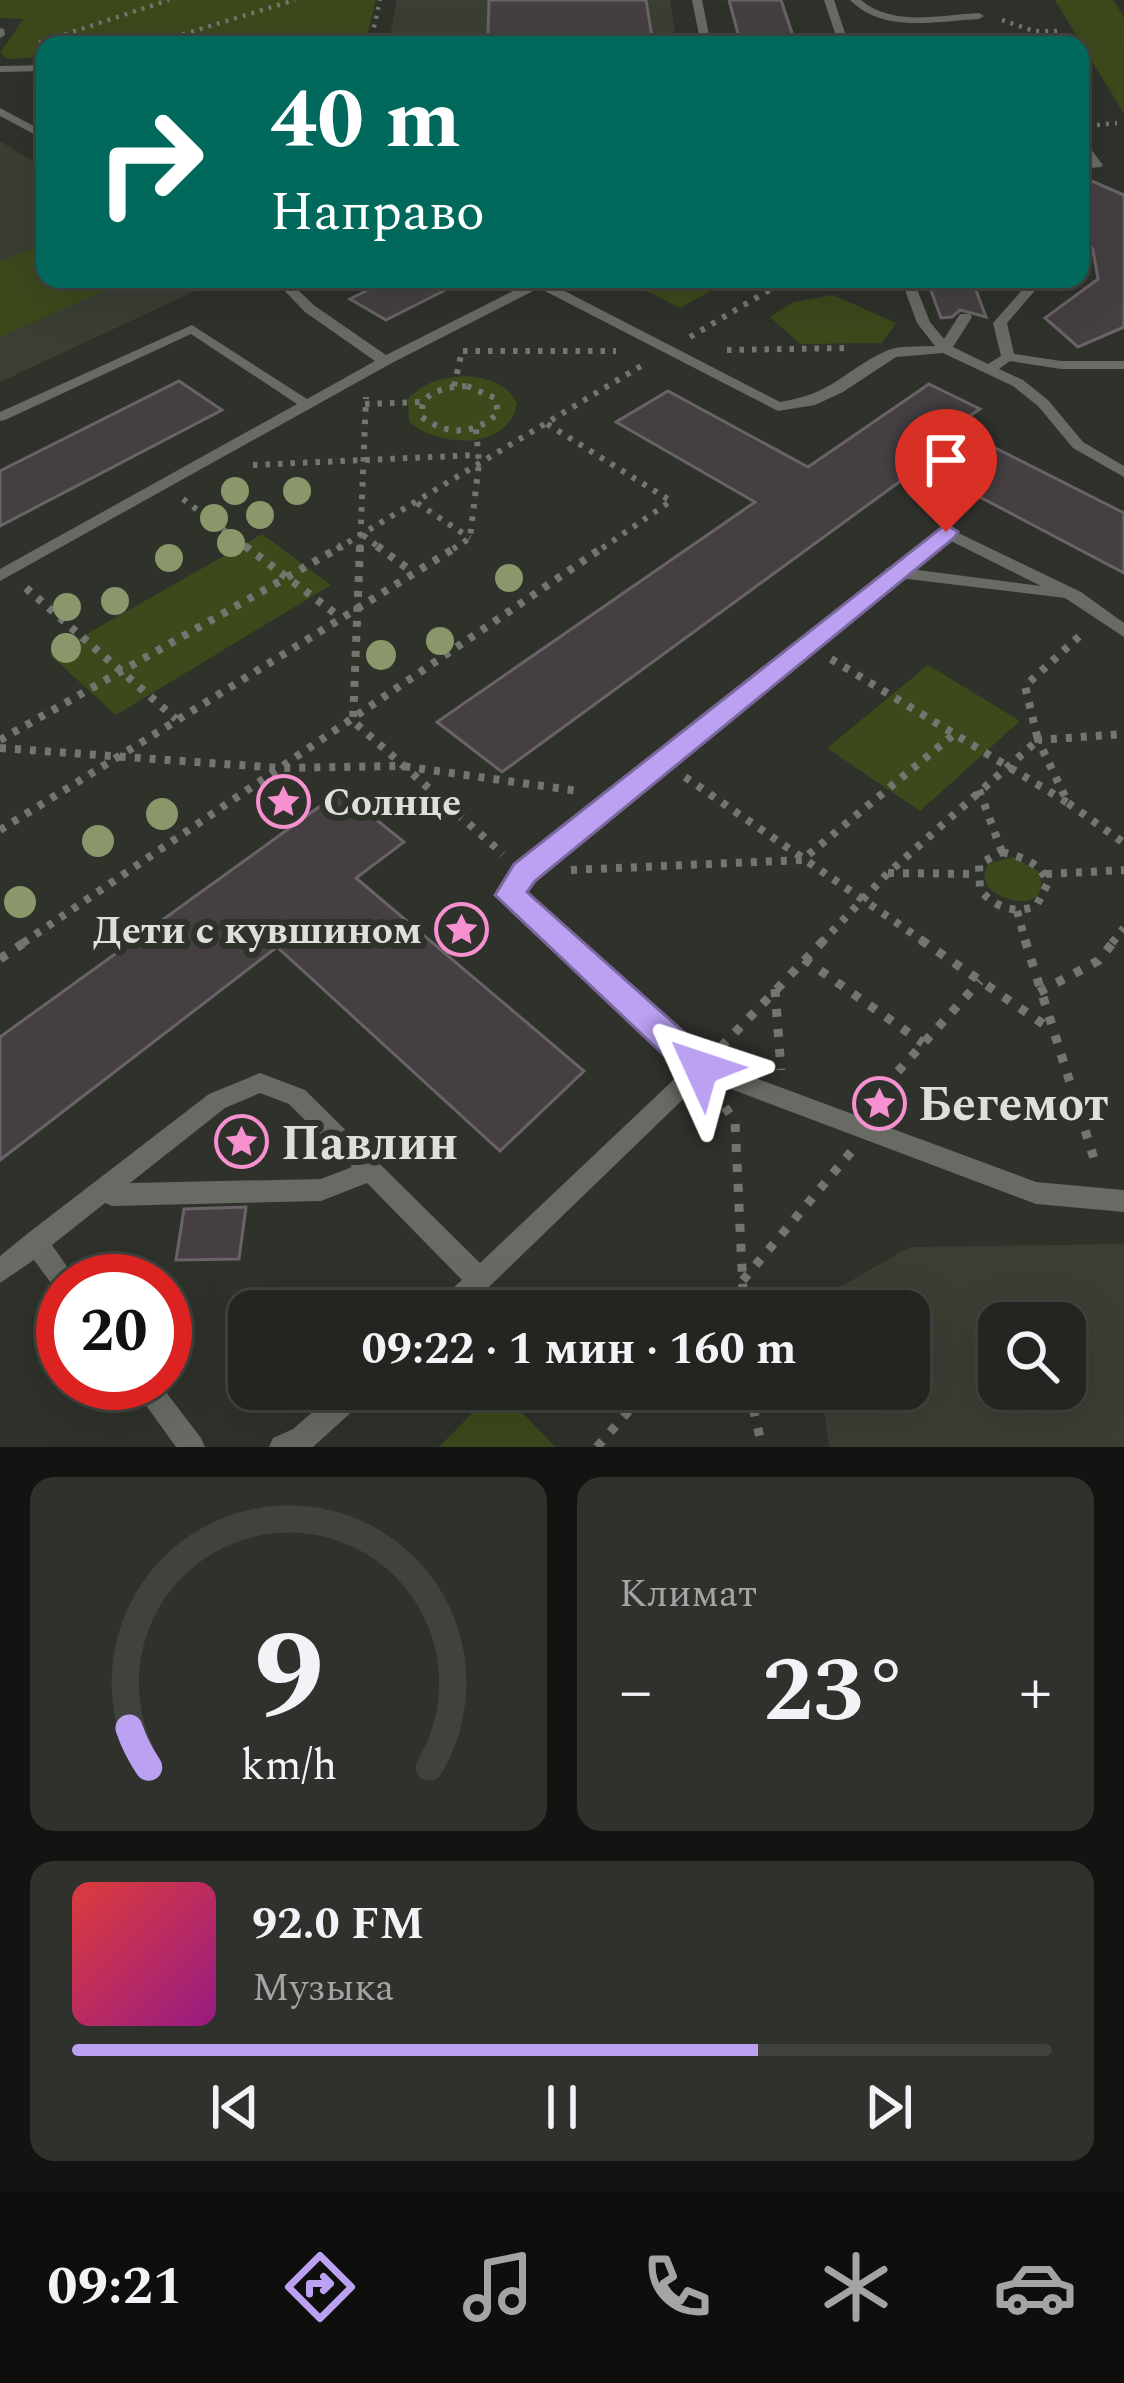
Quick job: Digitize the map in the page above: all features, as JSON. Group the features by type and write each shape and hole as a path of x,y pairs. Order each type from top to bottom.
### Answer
{"lane":[{"path":"698,0 704,36"},
{"path":"829,0 841,36"},
{"path":"855,0 865,11 885,18 984,16"},
{"path":"0,69 36,68"},
{"path":"0,111 36,132"},
{"path":"289,288 385,361"},
{"path":"3,574 385,361 530,288"},
{"path":"555,288 778,407 810,402 838,389 892,353 945,349 990,368 1042,403 1078,445 1124,472"},
{"path":"910,288 924,323 945,349"},
{"path":"1008,357 1000,323 1032,288"},
{"path":"945,349 965,317"},
{"path":"0,417 193,329 307,405"},
{"path":"990,368 1008,357 1061,365 1124,364"},
{"path":"1116,1201 1036,1193 701,1068 510,895 524,872 946,532 1075,596 1124,631"},
{"path":"892,572 1075,596"},
{"path":"1106,616 1124,601"},
{"path":"469,1290 701,1068"},
{"path":"0,1271 217,1101 260,1083 297,1097 480,1280"},
{"path":"106,1187 112,1195 321,1190 371,1172"},
{"path":"35,1242 44,1254"},
{"path":"164,1410 192,1447"},
{"path":"283,1447 302,1439 334,1410"}],"path":[{"path":"62,36 169,0"},
{"path":"177,36 295,0"},
{"path":"372,36 380,0"},
{"path":"984,16 1034,31 1062,31"},
{"path":"1096,124 1117,123"},
{"path":"0,744 417,503 478,459 547,424 773,288"},
{"path":"408,351 879,348 892,353"},
{"path":"454,386 462,351"},
{"path":"367,371 353,721 524,872 802,860 952,736"},
{"path":"365,404 422,402 454,386 478,388 495,398 497,413 476,429 451,431 428,424 422,417 422,402"},
{"path":"0,959 671,500 547,424"},
{"path":"470,538 478,459 476,429"},
{"path":"197,467 478,459"},
{"path":"165,485 340,617"},
{"path":"417,503 470,538"},
{"path":"361,535 411,571"},
{"path":"0,830 470,538"},
{"path":"3,574 176,719"},
{"path":"1068,803 1038,740 1025,686 1106,616"},
{"path":"805,642 1068,803 1124,843"},
{"path":"743,1290 735,1122 701,1068 888,873 1006,765 1038,740 1124,734"},
{"path":"0,744 280,767 402,766 617,796"},
{"path":"661,760 1049,1028"},
{"path":"979,790 1001,852"},
{"path":"1001,852 1035,862 1046,874 1046,899 1035,908 1017,911 988,900 975,874 979,864 1001,852"},
{"path":"1046,874 1124,870"},
{"path":"888,873 975,874"},
{"path":"1017,911 1049,1028 1116,1201"},
{"path":"1040,992 1098,961 1124,928"},
{"path":"804,958 923,1043"},
{"path":"871,1100 980,982"},
{"path":"775,987 782,1097"},
{"path":"735,1290 868,1131"},
{"path":"597,1447 630,1410"},
{"path":"754,1410 762,1447"}],"shaded area":[{"path":"397,0 670,0 676,36 390,36"},
{"path":"0,141 36,163 36,288 202,288 0,382"},
{"path":"1124,1244 1124,1447 829,1447 824,1410 930,1410 930,1290 835,1290 910,1247"}],"green space":[{"path":"0,0 376,0 367,36 36,36 36,57 8,59 0,53 23,19 0,18"},
{"path":"1055,0 1113,0 1124,17 1124,114 1089,56 1089,36 1077,36"},
{"path":"36,247 36,288 110,288 0,337 0,262"},
{"path":"641,288 716,288 680,308"},
{"path":"833,295 896,323 882,343 800,344 770,317 793,302"},
{"path":"468,376 497,383 513,397 517,404 511,420 500,431 453,440 409,422 408,399 414,393 435,381"},
{"path":"262,534 331,585 116,715 50,655"},
{"path":"928,665 1020,721 920,811 827,748"},
{"path":"1014,857 1039,872 1041,885 1033,899 1006,898 988,887 984,875 988,864"},
{"path":"475,1410 520,1410 555,1447 439,1447"}],"building":[{"path":"489,0 646,0 652,36 577,35 488,35"},
{"path":"729,0 781,0 793,36 739,36"},
{"path":"1089,180 1124,195 1124,327 1078,347 1045,318 1098,279"},
{"path":"372,288 449,288 386,320 350,299"},
{"path":"930,288 975,288 986,317 960,310 941,318"},
{"path":"179,381 222,410 0,526 0,471"},
{"path":"929,384 980,409 954,427 1124,513 1124,573 921,466 502,772 437,722 755,502 616,422 668,391 808,467"},
{"path":"341,791 404,842 356,878 584,1071 500,1151 277,947 0,1160 0,1037"},
{"path":"246,1207 239,1259 192,1260 192,1254 177,1254 184,1209"}],"place":[{"name":"Солнце","path":"284,801"},
{"name":"Дети с кувшином","path":"461,929"},
{"name":"Бегемот","path":"879,1103"},
{"name":"Павлин","path":"242,1142"}],"route":[{"path":"701,1068 510,895 524,872 946,532"}]}
